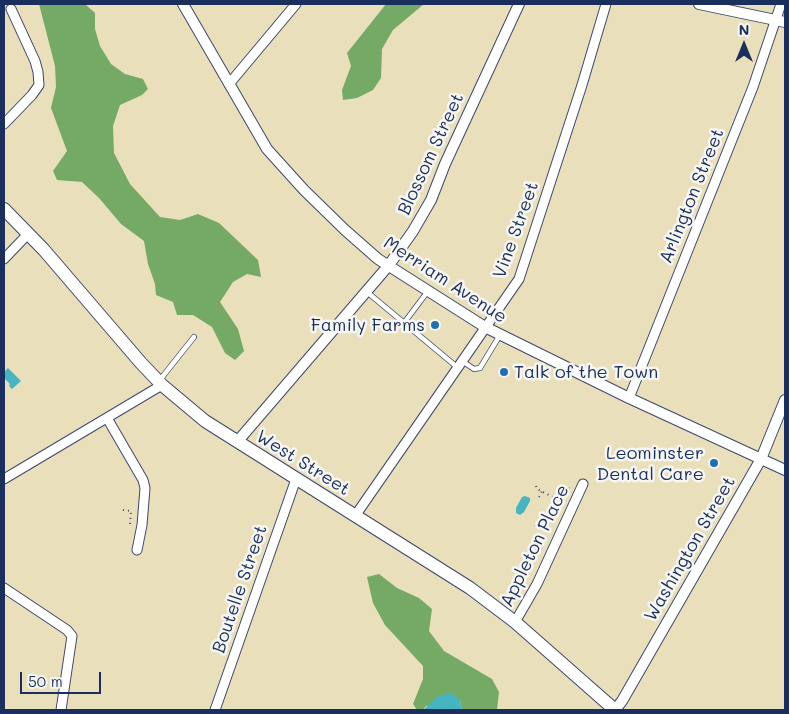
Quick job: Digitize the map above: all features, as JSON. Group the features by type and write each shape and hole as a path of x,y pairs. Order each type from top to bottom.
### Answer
{"main road":[{"name":"West Street","path":"4,209 141,363 160,383 205,422 454,577 515,622 613,709"}],"street":[{"name":"Merriam Avenue","path":"183,4 267,149 283,169 345,230 378,259 500,335 629,398 785,470"},
{"path":"229,84 296,4"},
{"name":"Blossom Street","path":"237,442 388,265 413,231 431,200 445,164 519,4"},
{"name":"Vine Street","path":"355,516 459,364 506,300 519,278 582,85 606,4"},
{"path":"699,4 781,21"},
{"name":"Arlington Street","path":"629,398 752,88 781,21 781,4"},
{"path":"4,124 39,85 35,61 11,9"},
{"path":"4,259 28,234"},
{"path":"4,479 106,418 160,383"},
{"name":"Washington Street","path":"613,709 622,701 761,459 785,400"},
{"path":"106,418 144,480 146,488 142,526 137,550"},
{"name":"Boutelle Street","path":"215,710 296,479"},
{"name":"Appleton Place","path":"515,622 537,584 584,484"},
{"path":"4,588 67,630 72,636 61,710"}],"lane":[{"path":"366,291 404,323 459,364 474,369 479,369 500,335"},
{"path":"404,323 428,291"},
{"path":"160,383 194,337"}],"path":[{"path":"536,486 537,489 568,504"},
{"path":"564,486 574,491"},
{"path":"539,497 542,490"},
{"path":"123,510 131,511 130,524"},
{"path":"535,526 553,533"},
{"path":"536,547 544,550"}],"green space":[{"path":"39,4 86,5 95,13 95,29 100,46 111,64 125,74 143,79 148,89 142,95 120,105 113,126 114,153 130,184 160,217 180,220 198,214 219,223 258,260 261,277 247,274 233,282 220,302 238,329 244,351 235,360 225,353 212,327 193,315 177,315 173,302 156,295 144,241 121,224 99,198 82,182 57,180 53,171 67,151 51,108 56,87 55,66"},
{"path":"386,4 424,4 393,30 382,49 381,78 373,90 357,98 343,100 342,90 351,66 347,53"},
{"path":"379,574 397,588 419,598 432,609 429,631 444,651 492,679 499,692 497,710 462,710 460,700 426,706 423,710 417,710 413,704 423,679 423,666 385,625 373,603 367,577"}],"water":[{"path":"8,368 21,381 12,389 4,378 4,372"},
{"path":"522,497 530,498 530,501 524,512 520,515 516,513 516,508"},
{"path":"452,693 460,700 462,710 423,710 438,696"}],"place":[{"name":"Family Farms","path":"435,325"},
{"name":"Talk of the Town","path":"504,372"},
{"name":"Leominster Dental Care","path":"714,463"}]}
